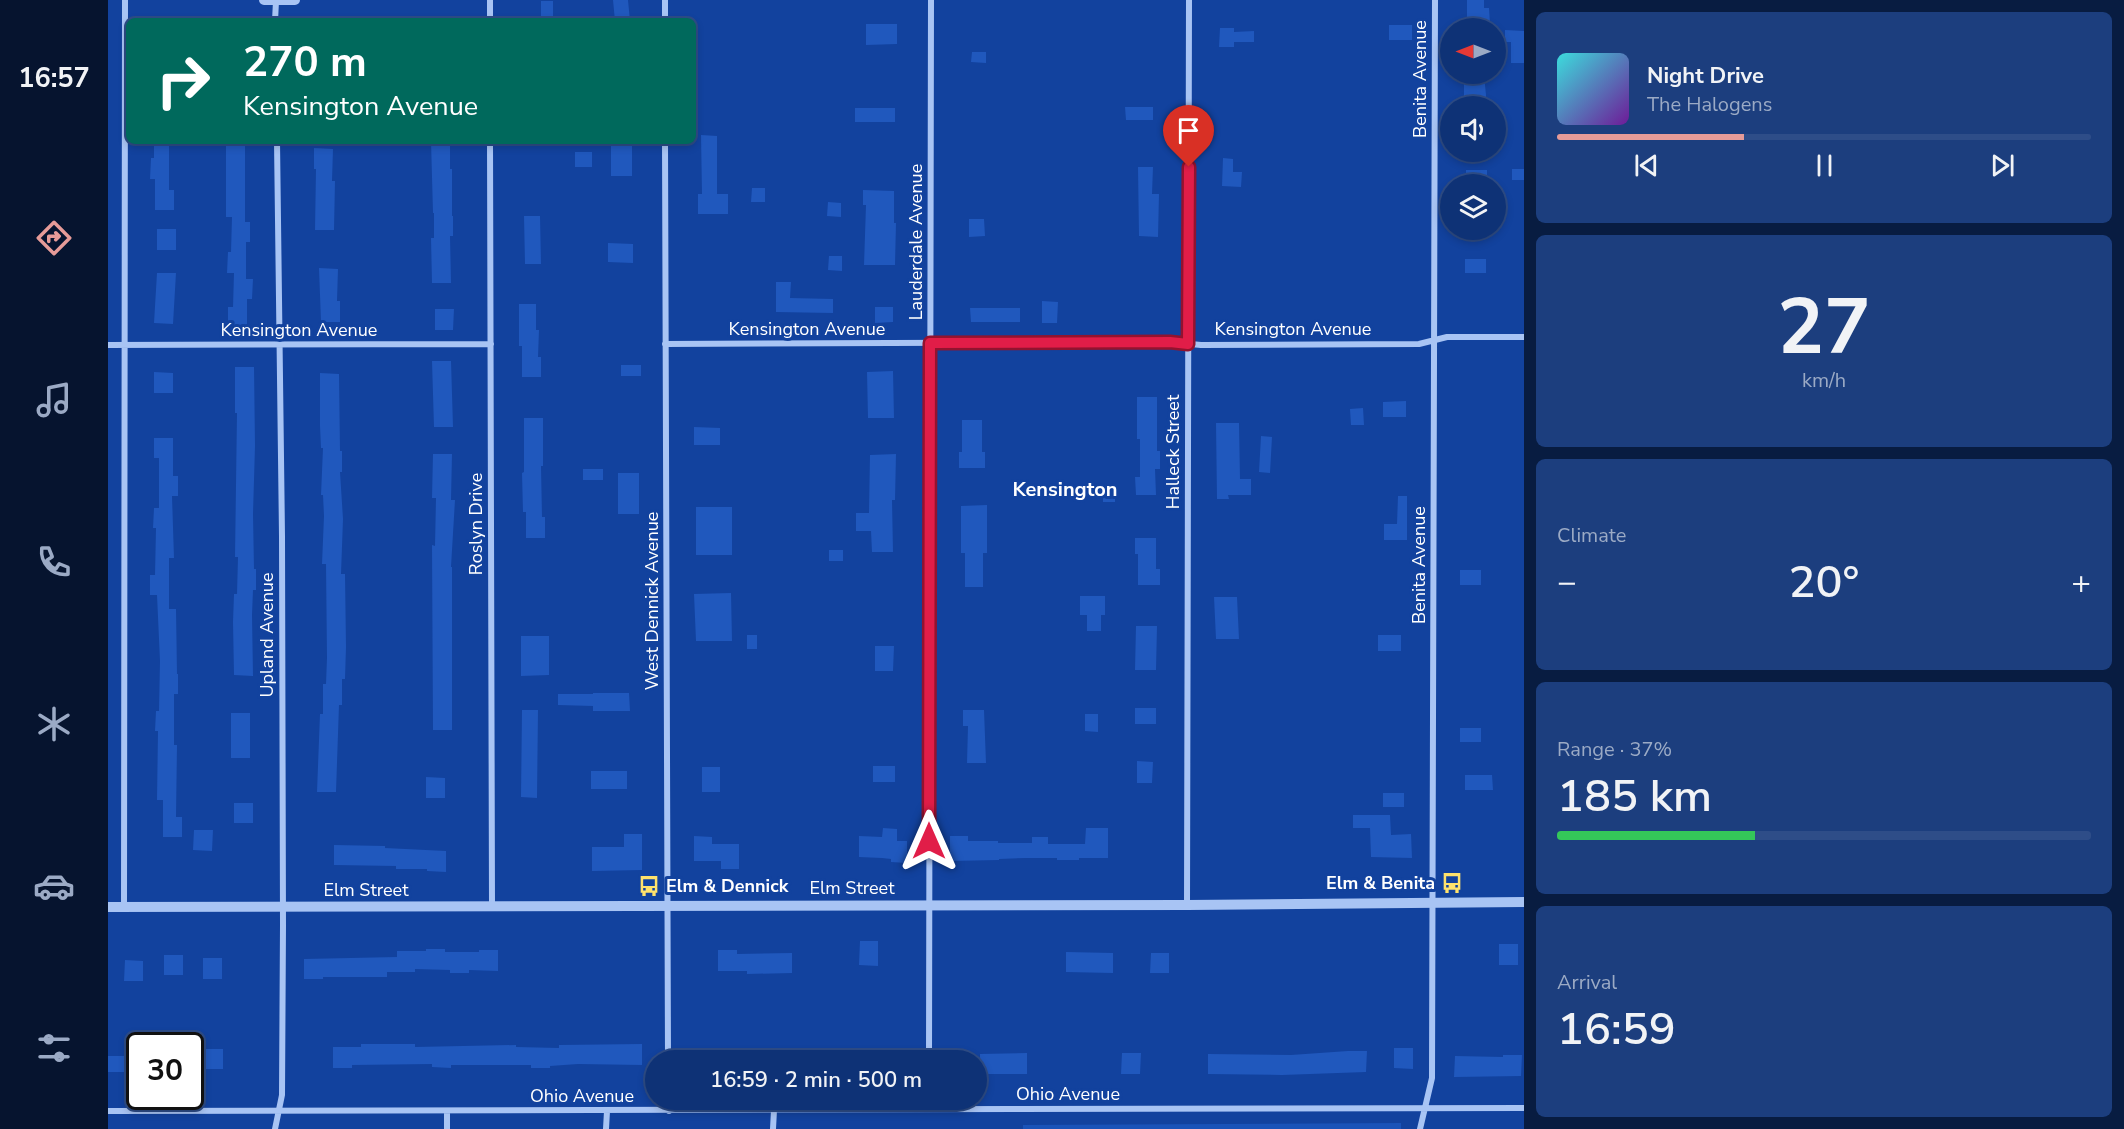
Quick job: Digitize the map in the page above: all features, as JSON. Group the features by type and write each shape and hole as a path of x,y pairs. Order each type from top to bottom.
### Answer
{"street":[{"path":"124,907 125,0"},
{"path":"264,0 276,2 296,0"},
{"path":"490,0 490,18"},
{"path":"665,0 665,18"},
{"name":"Lauderdale Avenue","path":"929,1050 931,0"},
{"name":"Halleck Street","path":"1187,905 1189,0"},
{"name":"Benita Avenue","path":"1420,1129 1432,1078 1436,0"},
{"path":"275,18 276,2"},
{"name":"Upland Avenue","path":"275,1129 282,1095 283,906 277,144"},
{"name":"Roslyn Drive","path":"490,144 492,906"},
{"name":"West Dennick Avenue","path":"665,144 668,1050"},
{"name":"Kensington Avenue","path":"665,344 1170,342 1188,344 1419,344 1447,337 1524,337"},
{"name":"Kensington Avenue","path":"108,345 491,344"},
{"name":"Elm Street","path":"108,907 1187,905 1524,902"},
{"name":"Ohio Avenue","path":"987,1109 1524,1108"},
{"path":"447,1110 447,1129"},
{"path":"606,1129 607,1110"},
{"name":"Ohio Avenue","path":"108,1111 645,1110"},
{"path":"773,1129 774,1110"}],"shaded area":[{"path":"1401,1123 1401,1129 1023,1129 1023,1125"}],"building":[{"path":"613,0 628,0 630,18 615,18"},
{"path":"1467,0 1484,0 1484,8 1489,8 1490,18 1467,18"},
{"path":"541,1 553,1 553,18 541,18"},
{"path":"866,24 897,24 897,44 866,45"},
{"path":"1389,25 1412,25 1412,40 1389,40"},
{"path":"1220,28 1234,28 1234,32 1254,31 1254,42 1234,42 1234,47 1219,47"},
{"path":"1506,30 1524,31 1524,63 1511,63 1511,42 1506,42"},
{"path":"972,52 986,52 986,63 971,62"},
{"path":"1464,84 1485,84 1486,96 1464,96"},
{"path":"1125,107 1153,107 1153,120 1126,120"},
{"path":"855,108 895,108 895,122 855,122"},
{"path":"701,135 717,136 717,194 728,194 728,214 698,214 698,194 702,194"},
{"path":"154,144 169,144 169,190 174,190 174,210 155,210 155,179 150,179 151,158 154,158"},
{"path":"226,144 245,144 245,222 250,222 250,242 246,242 246,279 253,279 252,299 247,299 247,327 228,327 228,307 233,307 234,273 227,273 228,252 231,252 232,217 226,217"},
{"path":"431,144 450,144 453,216 453,236 450,236 451,283 432,283"},
{"path":"611,144 632,144 632,176 611,176"},
{"path":"314,148 333,149 334,230 315,230"},
{"path":"575,152 592,152 592,167 575,167"},
{"path":"1223,158 1233,159 1233,172 1242,172 1241,187 1222,186"},
{"path":"1138,167 1153,167 1152,194 1159,194 1158,237 1139,236"},
{"path":"1512,169 1524,169 1524,180 1512,180"},
{"path":"1466,170 1487,170 1487,174 1466,174"},
{"path":"752,188 765,188 765,202 751,202"},
{"path":"863,190 894,191 895,265 864,265 866,205 863,205"},
{"path":"828,202 841,203 841,217 827,216"},
{"path":"524,216 540,216 541,264 525,264"},
{"path":"969,219 984,219 985,236 969,237"},
{"path":"157,229 176,229 176,250 157,250"},
{"path":"608,243 633,244 633,263 608,262"},
{"path":"829,256 842,256 842,271 828,270"},
{"path":"1465,259 1486,259 1486,273 1465,273"},
{"path":"319,268 338,269 337,301 340,301 340,322 321,322"},
{"path":"157,273 176,273 173,324 154,323"},
{"path":"776,282 791,282 790,298 833,299 833,313 776,312"},
{"path":"1042,301 1058,302 1057,323 1042,323"},
{"path":"519,304 536,304 541,377 522,377"},
{"path":"875,307 893,307 893,322 875,323"},
{"path":"970,308 1020,308 1020,322 971,322"},
{"path":"435,309 454,309 453,330 435,330"},
{"path":"432,361 451,361 453,427 434,427"},
{"path":"621,365 641,365 641,376 621,376"},
{"path":"235,367 254,367 253,514 256,590 253,590 252,615 253,676 234,675 233,622 234,594 237,594 238,557 235,557 237,413 235,413"},
{"path":"893,371 894,418 868,418 867,372"},
{"path":"154,372 173,373 173,393 154,393"},
{"path":"320,373 339,374 340,451 342,451 342,472 340,472 343,519 341,574 345,574 346,647 342,705 339,705 336,792 317,792 320,714 323,714 323,684 326,684 327,658 326,564 322,564 324,516 323,495 321,495 323,448 321,448 320,426"},
{"path":"1137,397 1157,397 1157,451 1160,451 1160,469 1155,469 1156,495 1136,495 1135,477 1140,477"},
{"path":"1406,401 1406,417 1383,417 1383,402"},
{"path":"1363,408 1364,425 1351,425 1350,409"},
{"path":"524,418 543,418 543,466 541,466 542,517 545,517 545,538 526,538 522,473 524,472"},
{"path":"962,420 982,420 982,452 985,452 985,468 959,468 959,452 962,452"},
{"path":"1216,423 1239,423 1240,479 1251,479 1251,495 1228,495 1229,499 1217,499"},
{"path":"694,427 720,428 720,445 694,445"},
{"path":"1261,436 1272,437 1270,473 1259,472"},
{"path":"154,438 173,438 173,476 178,476 178,496 172,496 174,558 169,558 169,609 176,609 178,694 174,694 174,745 177,745 176,817 182,817 182,837 163,837 163,800 157,800 158,731 155,731 156,711 159,711 160,661 157,595 150,595 150,575 155,575 154,508 159,508 159,458 154,458"},
{"path":"433,454 452,454 451,500 455,500 451,567 452,730 433,730 432,545 435,546 436,498 432,498"},
{"path":"896,454 895,500 892,500 893,552 872,552 871,531 856,531 856,513 869,513 870,455"},
{"path":"583,469 603,469 603,480 583,480"},
{"path":"618,473 639,473 639,514 618,514"},
{"path":"1103,491 1115,491 1115,502 1103,502"},
{"path":"1398,496 1407,496 1407,540 1384,540 1384,524 1397,524"},
{"path":"987,505 987,553 983,553 983,587 965,587 965,553 961,553 961,506"},
{"path":"696,507 732,507 732,555 696,555"},
{"path":"1135,538 1156,538 1156,569 1160,569 1160,585 1138,585 1138,554 1135,554"},
{"path":"829,550 843,550 843,561 829,561"},
{"path":"1460,570 1481,570 1481,585 1460,585"},
{"path":"731,593 732,641 696,641 694,594"},
{"path":"1080,596 1105,596 1105,615 1101,615 1101,631 1087,631 1087,615 1080,615"},
{"path":"1214,597 1237,597 1239,639 1216,639"},
{"path":"1136,626 1157,626 1156,670 1135,670"},
{"path":"747,635 757,635 757,649 747,649"},
{"path":"1378,635 1401,635 1401,651 1378,651"},
{"path":"521,636 549,636 549,675 521,676"},
{"path":"875,646 894,646 893,671 875,671"},
{"path":"629,693 630,711 593,711 593,706 558,705 558,694"},
{"path":"1135,708 1156,708 1156,724 1135,724"},
{"path":"522,710 538,710 537,798 521,797"},
{"path":"963,710 984,710 986,763 967,763 968,726 963,726"},
{"path":"231,713 250,713 250,758 231,758"},
{"path":"1085,714 1098,714 1098,732 1085,731"},
{"path":"1460,728 1481,728 1481,742 1460,742"},
{"path":"1137,761 1153,762 1152,783 1137,783"},
{"path":"873,766 895,766 895,782 873,782"},
{"path":"702,767 720,767 720,792 702,792"},
{"path":"591,771 627,771 627,789 591,789"},
{"path":"1465,775 1492,775 1493,790 1465,790"},
{"path":"426,777 445,778 445,798 426,798"},
{"path":"1383,793 1404,793 1404,807 1383,807"},
{"path":"234,803 253,803 253,823 234,823"},
{"path":"1353,815 1390,815 1391,835 1411,834 1412,858 1371,857 1370,828 1353,828"},
{"path":"883,828 897,829 897,841 907,841 907,863 891,862 891,859 859,857 859,836 882,837"},
{"path":"1086,828 1108,828 1108,858 950,861 950,836 968,836 968,841 998,841 998,843 1032,843 1032,837 1048,837 1048,844 1085,844"},
{"path":"194,830 213,830 212,851 193,850"},
{"path":"624,834 642,834 642,870 592,871 592,847 624,847"},
{"path":"694,836 712,837 712,844 739,844 739,869 721,869 721,861 694,861"},
{"path":"334,845 446,851 446,872 427,871 427,869 396,869 396,866 334,865"},
{"path":"860,941 878,941 878,966 859,965"},
{"path":"1499,944 1518,944 1518,965 1499,965"},
{"path":"426,949 445,949 445,952 498,950 498,971 469,970 469,973 450,973 450,970 415,969 415,972 387,972 387,977 304,979 304,959 397,957 397,951 426,951"},
{"path":"718,950 737,950 737,954 792,953 792,973 747,974 747,971 718,971"},
{"path":"1066,952 1113,953 1113,973 1066,972"},
{"path":"1151,953 1169,953 1169,973 1150,973"},
{"path":"164,955 183,955 183,975 164,975"},
{"path":"203,958 222,958 222,979 203,979"},
{"path":"125,960 143,961 143,981 124,981"},
{"path":"361,1044 415,1044 415,1047 516,1045 516,1047 559,1048 559,1045 642,1044 642,1065 578,1064 531,1068 531,1065 451,1065 451,1068 432,1067 432,1064 352,1065 352,1068 333,1068 333,1047 361,1047"},
{"path":"1394,1048 1413,1048 1413,1069 1394,1068"},
{"path":"205,1049 223,1049 223,1069 204,1069"},
{"path":"1367,1051 1366,1072 1282,1075 1208,1074 1208,1054 1291,1055"},
{"path":"1027,1053 1027,1074 987,1074 987,1054"},
{"path":"1122,1053 1141,1053 1140,1074 1121,1074"},
{"path":"1503,1055 1522,1055 1521,1076 1454,1077 1455,1056 1503,1057"},
{"path":"108,1056 126,1056 126,1072 108,1072"}],"place":[{"name":"Elm & Benita","path":"1452,883"},
{"name":"Elm & Dennick","path":"649,886"}],"district":[{"name":"Kensington","path":"1065,489"}],"route":[{"path":"929,841 930,343 1170,342 1188,344 1189,167"}]}
